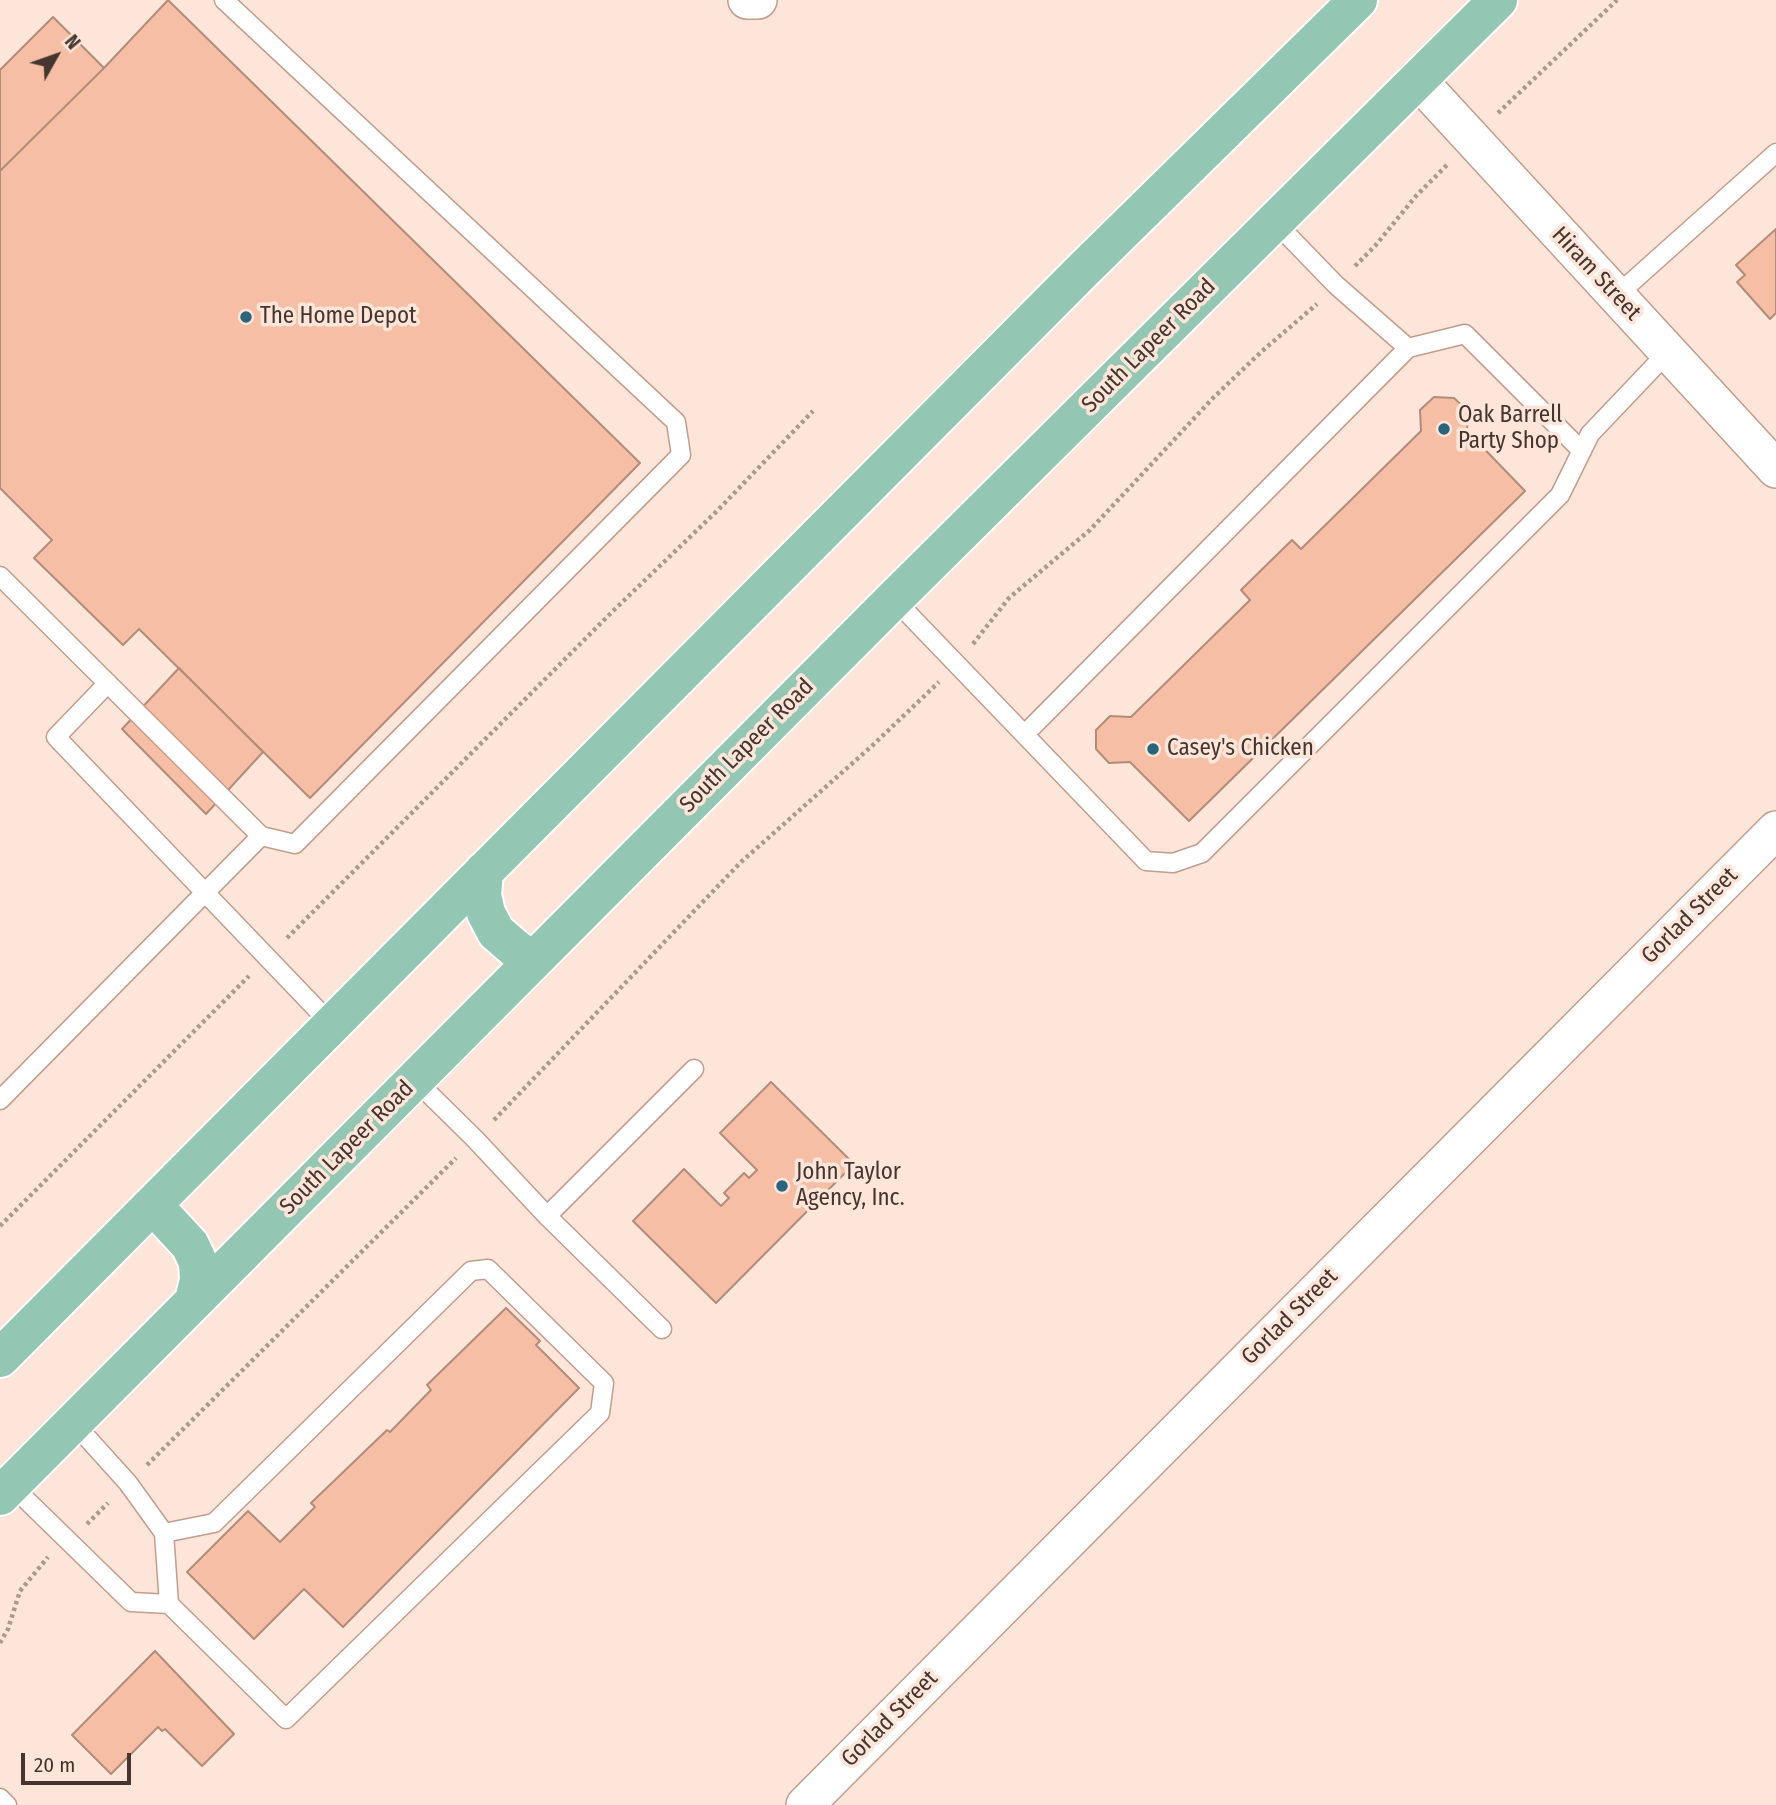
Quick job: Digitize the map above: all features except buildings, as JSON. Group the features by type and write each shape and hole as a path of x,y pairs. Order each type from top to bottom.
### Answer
{"main road":[{"name":"South Lapeer Road","path":"5,1490 894,599 1498,0"},
{"path":"0,1358 1344,5"},
{"path":"484,871 482,895 486,913 496,932 512,947 536,958"},
{"path":"149,1208 165,1217 190,1245 198,1262 199,1280 194,1301"}],"street":[{"path":"747,0 758,0"},
{"name":"Hiram Street","path":"1417,79 1776,469"},
{"name":"Gorlad Street","path":"804,1805 1776,830"}],"lane":[{"path":"0,576 261,836 295,845 681,455 676,422 225,0"},
{"path":"1616,296 1776,153"},
{"path":"1274,221 1336,285 1408,348"},
{"path":"1025,734 1408,348 1465,334 1582,451"},
{"path":"894,599 1146,861 1173,863 1202,853 1560,495 1590,434 1668,352"},
{"path":"107,682 56,737 331,1024"},
{"path":"0,1100 261,836"},
{"path":"547,1216 694,1069"},
{"path":"414,1080 662,1329"},
{"path":"73,1422 128,1483 164,1533 169,1604 286,1719 600,1413 604,1383 488,1269 471,1271 214,1523 164,1533"},
{"path":"5,1490 131,1602 169,1604"},
{"path":"0,1798 8,1805"}],"path":[{"path":"1494,117 1617,0"},
{"path":"1354,267 1451,161"},
{"path":"973,645 1009,598 1090,530 1213,398 1317,304"},
{"path":"287,938 614,610 718,510 813,411"},
{"path":"493,1121 749,854 873,745 936,684"},
{"path":"0,1226 249,976"},
{"path":"147,1465 459,1154"},
{"path":"84,1527 110,1501"},
{"path":"0,1643 8,1629 20,1591 52,1553"}],"place":[{"name":"The Home Depot","path":"246,317"},
{"name":"Oak Barrell Party Shop","path":"1444,429"},
{"name":"Casey's Chicken","path":"1153,749"},
{"name":"John Taylor Agency, Inc.","path":"782,1186"}]}
